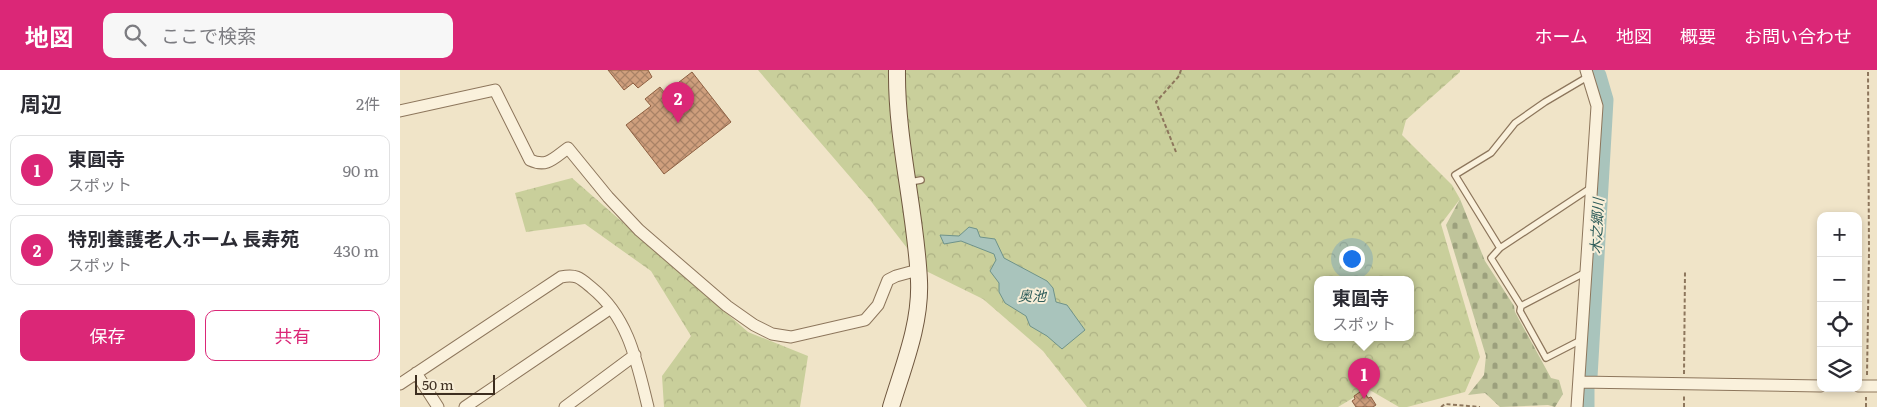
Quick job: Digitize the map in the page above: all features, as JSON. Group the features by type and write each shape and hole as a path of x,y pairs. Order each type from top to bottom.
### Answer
{"street":[{"path":"891,407 916,317 919,282 914,181 902,148 897,70"},
{"path":"1577,407 1597,106 1587,73"},
{"path":"400,111 495,90 530,160 538,164 548,163 568,148 608,197 639,230 727,306 772,334 791,337 864,320 878,305 888,280 918,270"},
{"path":"400,384 561,277 572,275 580,278 602,296 626,331 635,355 648,407"},
{"path":"465,407 611,308"},
{"path":"565,407 635,355"},
{"path":"416,373 438,407"},
{"path":"1579,382 1817,386"}],"lane":[{"path":"1500,248 1455,175 1491,153 1515,123 1587,73"},
{"path":"1581,340 1546,358 1520,311 1521,306 1491,258 1500,248 1592,187"},
{"path":"1521,306 1586,272"}],"path":[{"path":"1176,152 1156,102 1179,76 1181,70"},
{"path":"1866,407 1869,252 1868,70"},
{"path":"1684,407 1686,272"},
{"path":"1441,407 1445,404 1480,407"}],"green space":[{"path":"758,70 1460,70 1406,120 1402,135 1452,185 1460,199 1441,224 1480,357 1465,392 1407,407 1399,407 1368,389 1338,407 1087,407 1043,351 983,299 924,270 870,200"},
{"path":"572,178 748,332 808,356 800,407 664,407 662,376 691,336 651,271 585,224 526,232 515,193"},
{"path":"1460,199 1485,261 1514,306 1515,312 1551,378 1559,380 1563,394 1555,407 1548,405 1500,407 1485,393 1468,395 1484,375 1486,356 1446,225"}],"water":[{"name":"奥池","path":"969,227 977,229 980,237 995,239 1004,258 1047,281 1053,288 1056,302 1067,305 1085,330 1062,349 1047,336 1030,326 1026,316 1005,303 999,292 999,283 990,271 996,260 994,254 961,241 944,244 940,235 959,236"}],"building":[{"path":"608,70 648,70 652,77 638,88 633,83 624,90"},
{"path":"692,72 731,122 664,174 626,125 651,106 645,99 660,87 665,93"},
{"path":"1363,390 1376,405 1373,407 1356,407 1352,401 1355,399 1354,396"}],"waterway":[{"name":"木之郷川","path":"1588,377 1604,100 1597,76"},
{"name":"木之郷川","path":"1585,388 1585,407"}],"place":[{"name":"特別養護老人ホーム 長寿苑","path":"678,123"},
{"name":"東圓寺","path":"1364,399"}]}
